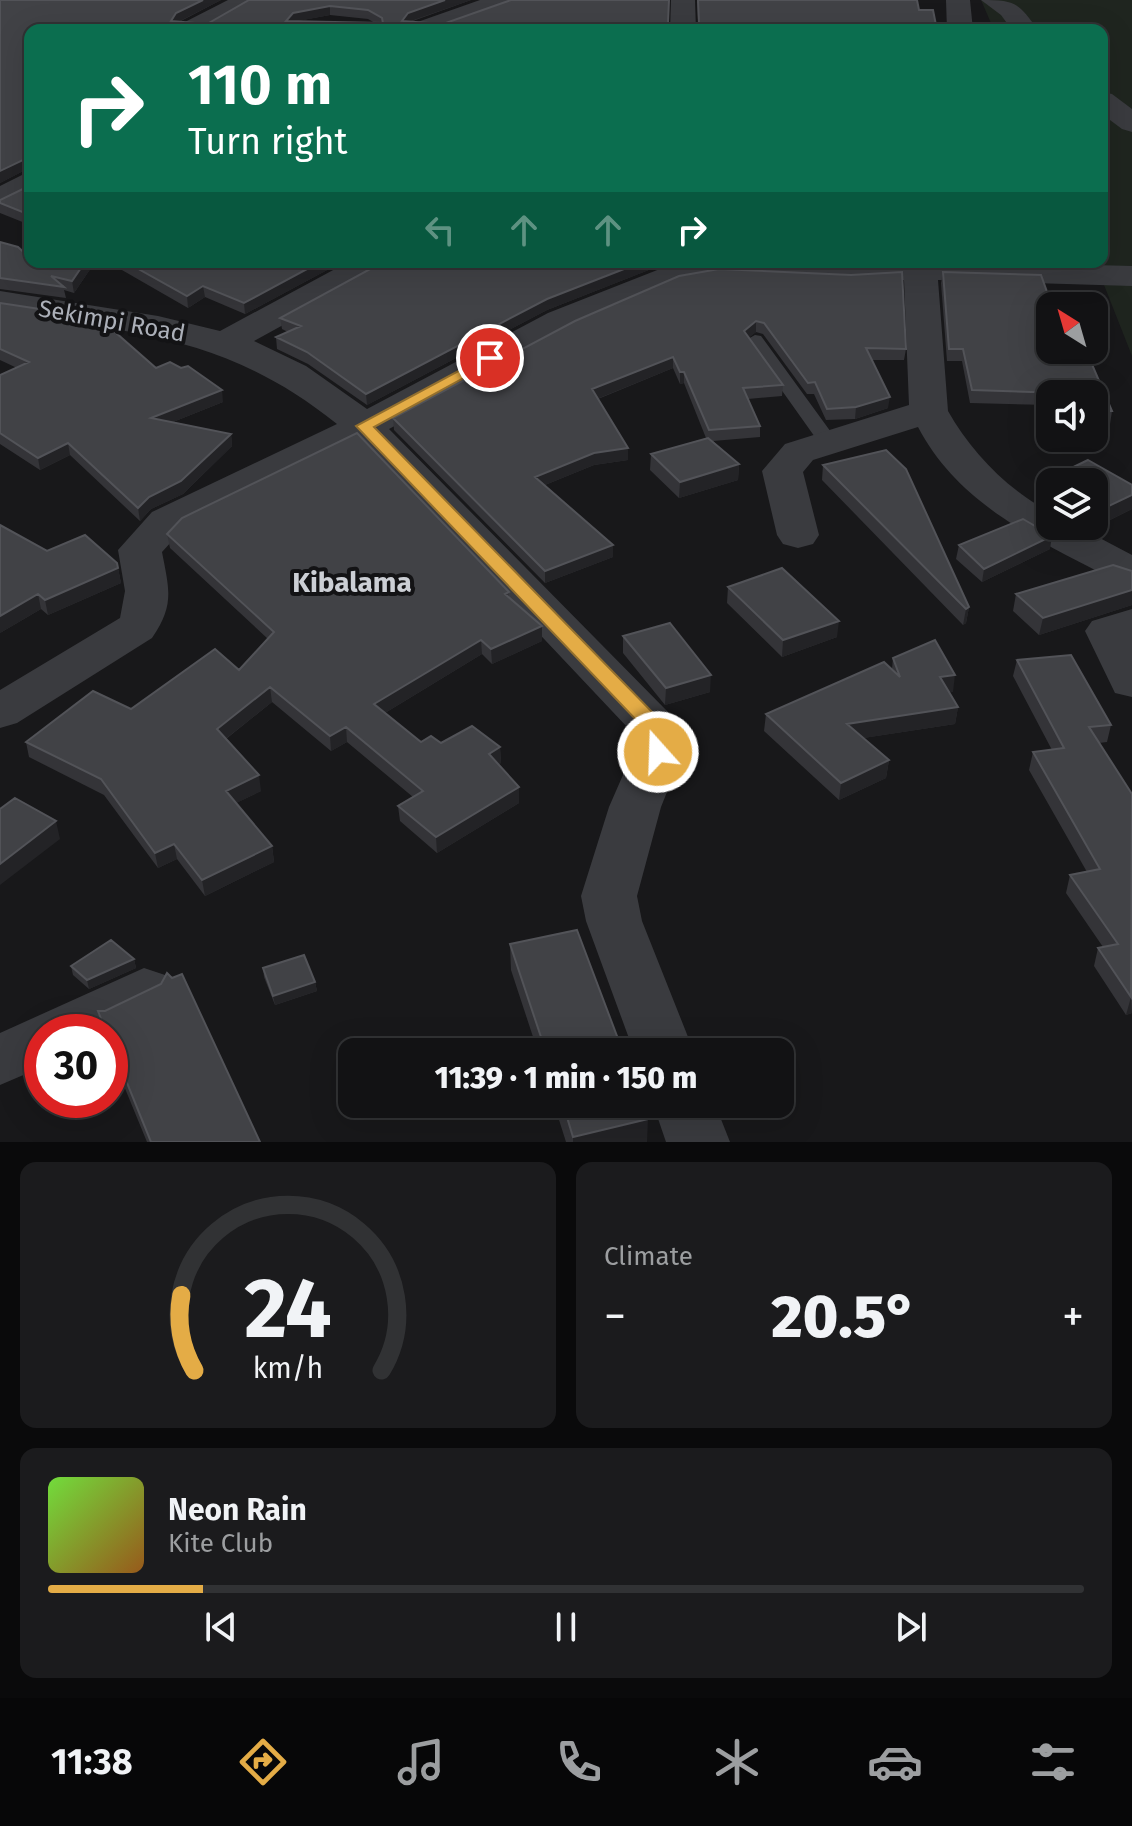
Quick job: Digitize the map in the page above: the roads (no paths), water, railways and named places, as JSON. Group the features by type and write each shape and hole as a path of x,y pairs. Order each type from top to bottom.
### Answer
{"street":[{"path":"200,24 247,0"},
{"path":"435,24 504,0"},
{"path":"683,0 683,24"},
{"path":"958,0 960,24"},
{"path":"993,0 1010,10 1020,24"},
{"path":"1108,105 1132,123"},
{"path":"0,200 24,184"},
{"path":"224,343 362,268"},
{"path":"0,712 136,628 145,618 148,609 140,550 167,521 364,426 561,321 645,284 708,268"},
{"path":"775,268 850,273 893,268"},
{"path":"919,268 929,411 942,435 985,484 1014,510 1132,572"},
{"path":"949,268 1018,275 1132,276"},
{"name":"Sekimpi Road","path":"0,301 224,343 272,363 335,402 364,426 651,723 658,752 635,807 609,896 614,921 659,1038"},
{"path":"0,335 56,311"},
{"path":"798,535 782,471 799,452 929,411"},
{"path":"1132,623 1108,631 1132,682"},
{"path":"96,1014 144,991"},
{"path":"0,1060 24,1049"},
{"path":"689,1118 698,1142"}],"lane":[{"path":"755,340 829,443"}],"district":[{"name":"Kibalama","path":"352,582"}]}
